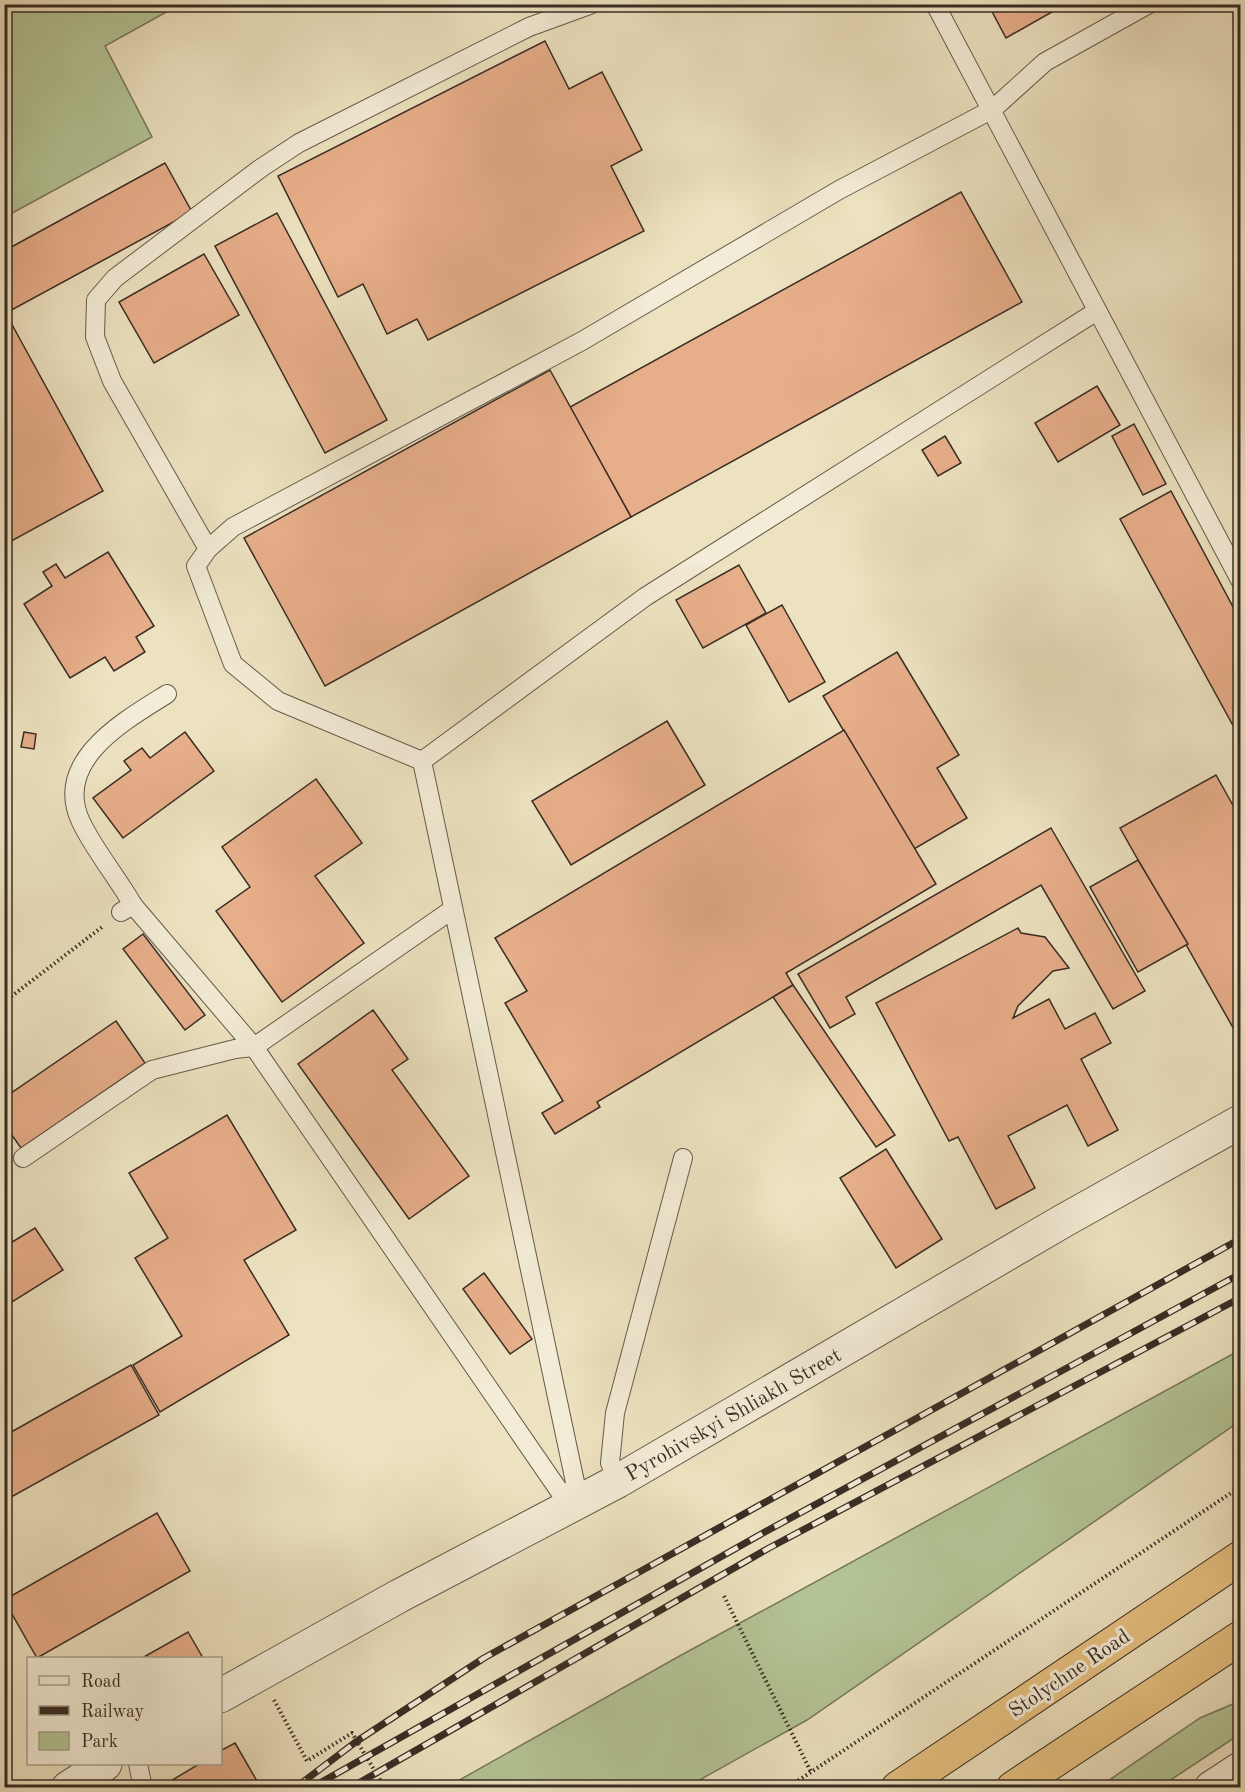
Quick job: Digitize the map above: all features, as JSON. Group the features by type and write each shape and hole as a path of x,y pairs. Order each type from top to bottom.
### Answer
{"highway":[{"name":"Stolychne Road","path":"898,1788 1240,1558"},
{"path":"1013,1788 1240,1638"}],"street":[{"name":"Pyrohivskyi Shliakh Street","path":"222,1695 569,1505 618,1481 1063,1221 1240,1122"},
{"path":"68,1788 103,1765"},
{"path":"1211,1788 1240,1769"}],"lane":[{"path":"208,549 112,381 96,337 96,300 115,278 261,168 299,143 529,27 592,4"},
{"path":"935,4 1240,580"},
{"path":"422,761 278,701 233,664 196,566 208,549 233,527 582,341 839,190 993,110 1045,62 1149,4"},
{"path":"422,761 645,597 1097,311"},
{"path":"167,694 116,726 79,768 74,794 81,821 127,908 254,1047 569,1505"},
{"path":"422,761 575,1482 569,1505"},
{"path":"23,1158 152,1070 235,1048 254,1047 453,909"},
{"path":"618,1481 610,1463 615,1413 683,1158"},
{"path":"138,1765 143,1788"}],"path":[{"path":"4,1002 127,908"},
{"path":"787,1788 1240,1487"},
{"path":"724,1596 811,1772"},
{"path":"260,1674 307,1761 352,1733 385,1788"}],"green space":[{"path":"5,4 179,5 105,46 152,137 5,217"},
{"path":"1240,1350 1240,1421 807,1720 687,1787 447,1787 676,1658"},
{"path":"1240,1701 1240,1734 1160,1787 1099,1787 1200,1718"}],"building":[{"path":"988,4 1066,4 1006,38"},
{"path":"545,41 569,89 602,72 642,150 611,166 644,231 428,340 417,319 387,334 363,284 338,297 278,176"},
{"path":"165,163 192,212 6,313 4,251"},
{"path":"961,192 1022,302 631,517 570,407"},
{"path":"277,213 387,420 325,453 215,246"},
{"path":"204,254 239,315 154,363 119,302"},
{"path":"4,310 103,491 4,545"},
{"path":"550,370 631,517 325,686 244,538"},
{"path":"1097,386 1120,425 1058,462 1035,423"},
{"path":"1134,424 1166,484 1143,495 1112,436"},
{"path":"945,436 961,463 938,476 922,450"},
{"path":"1171,491 1240,620 1240,729 1236,731 1120,519"},
{"path":"108,552 154,626 136,637 145,652 114,671 105,657 70,678 24,604 52,586 43,572 56,564 65,578"},
{"path":"739,565 766,613 703,648 676,600"},
{"path":"782,605 825,682 789,702 746,625"},
{"path":"897,652 959,755 937,768 967,818 914,849 823,696"},
{"path":"667,721 705,785 571,865 532,801"},
{"path":"844,730 936,884 786,973 793,985 597,1102 600,1107 555,1134 542,1113 563,1101 505,1003 527,991 495,938"},
{"path":"24,732 36,734 34,749 21,747"},
{"path":"185,732 214,771 123,838 93,798 131,770 124,761 142,748 150,758"},
{"path":"1216,775 1240,818 1240,1040 1120,828"},
{"path":"316,779 362,843 315,876 364,943 282,1002 216,911 250,887 222,847"},
{"path":"1051,828 1145,991 1113,1009 1041,885 846,997 855,1014 830,1028 798,974"},
{"path":"1138,860 1188,944 1138,972 1090,887"},
{"path":"1018,928 1021,933 1045,937 1069,968 1053,971 1018,1006 1013,1018 1049,999 1065,1029 1095,1013 1111,1043 1081,1059 1118,1130 1088,1146 1067,1105 1008,1136 1035,1188 996,1209 958,1137 949,1141 876,1003"},
{"path":"143,934 205,1015 185,1030 123,949"},
{"path":"793,985 895,1135 876,1147 773,997"},
{"path":"373,1010 408,1059 392,1070 469,1176 409,1219 298,1064"},
{"path":"116,1021 145,1063 21,1148 4,1124 4,1098"},
{"path":"227,1115 296,1230 244,1260 289,1335 160,1412 133,1365 182,1336 135,1258 168,1238 129,1173"},
{"path":"886,1149 942,1239 896,1268 840,1178"},
{"path":"35,1228 63,1270 4,1307 4,1247"},
{"path":"484,1273 532,1339 510,1354 463,1289"},
{"path":"131,1365 159,1415 4,1501 4,1436"},
{"path":"157,1513 190,1571 39,1657 36,1657 4,1600"},
{"path":"188,1632 202,1657 144,1657"},
{"path":"235,1743 261,1788 159,1788 197,1765 222,1765 222,1750"}],"railway":[{"path":"295,1788 357,1741 484,1658 1240,1239"},
{"path":"311,1788 763,1533 1240,1274"},
{"path":"350,1788 769,1548 1240,1298"}]}
